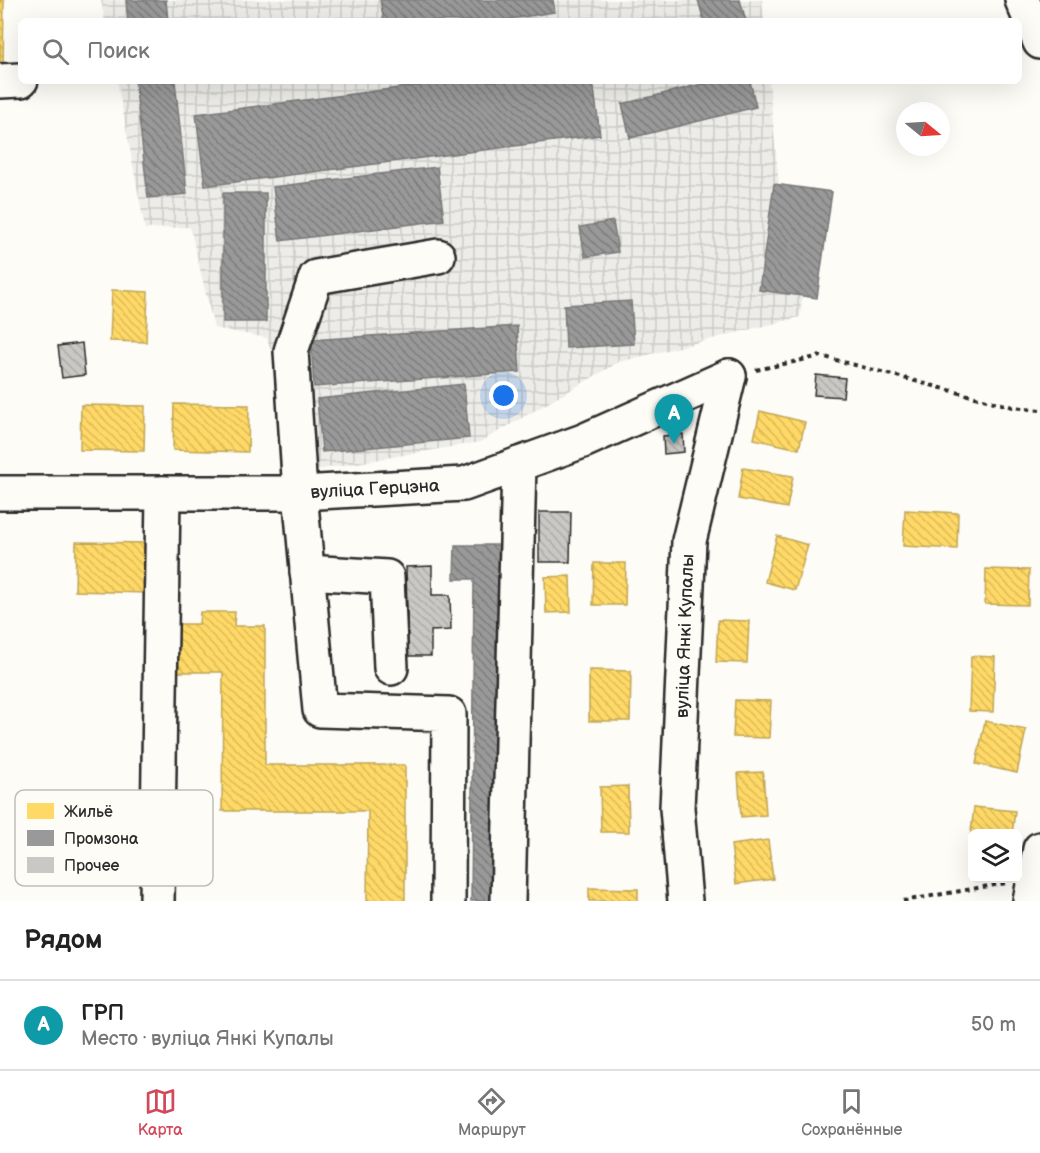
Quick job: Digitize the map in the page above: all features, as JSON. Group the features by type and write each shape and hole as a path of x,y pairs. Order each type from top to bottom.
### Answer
{"street":[{"path":"1022,0 1040,42"},
{"path":"0,81 18,80"},
{"path":"438,256 316,277 291,351 300,493 320,710 449,714 448,901"},
{"name":"вуліца Герцэна","path":"0,493 300,493 464,484 583,441 729,376"},
{"name":"вуліца Янкі Купалы","path":"685,901 677,808 689,541 729,376"},
{"path":"508,901 519,464"},
{"path":"159,790 163,493"},
{"path":"307,572 387,577 391,668"},
{"path":"157,886 157,901"}],"path":[{"path":"729,376 820,356 1013,407 1040,410"},
{"path":"903,901 1036,877"}],"shaded area":[{"path":"101,0 762,0 764,18 104,18"},
{"path":"118,84 769,84 779,186 803,292 800,317 619,362 480,442 310,471 267,338 214,328 190,227 145,229"}],"building: Жильё":[{"path":"0,0 4,0 3,67 0,67"},
{"path":"112,290 148,292 146,342 110,341"},
{"path":"174,404 249,405 248,452 173,450"},
{"path":"81,405 145,406 144,451 80,450"},
{"path":"760,411 805,422 799,449 754,439"},
{"path":"743,468 793,476 787,508 738,499"},
{"path":"905,510 958,513 957,549 903,546"},
{"path":"777,536 808,545 795,590 765,582"},
{"path":"76,542 148,543 147,593 75,591"},
{"path":"594,563 626,563 625,605 593,605"},
{"path":"986,569 1029,570 1028,605 985,604"},
{"path":"570,576 571,612 546,613 545,577"},
{"path":"200,612 235,612 234,626 265,626 265,765 405,765 405,901 367,901 368,811 222,811 223,672 169,672 170,624 199,624"},
{"path":"718,620 749,621 747,663 716,662"},
{"path":"971,656 995,657 993,712 969,711"},
{"path":"589,670 631,671 630,721 589,721"},
{"path":"735,700 771,701 769,738 733,737"},
{"path":"985,721 1026,730 1017,773 976,764"},
{"path":"763,772 766,815 741,817 738,773"},
{"path":"628,786 629,832 601,832 600,787"},
{"path":"974,807 1015,811 1013,829 971,829"},
{"path":"768,840 773,879 736,884 731,845"},
{"path":"589,888 638,889 638,901 589,901"}],"building: Промзона":[{"path":"126,0 166,0 168,18 128,18"},
{"path":"380,0 553,0 555,12 517,18 383,18"},
{"path":"698,0 740,0 745,18 703,18"},
{"path":"135,84 175,84 187,194 148,198"},
{"path":"430,84 593,84 600,135 205,186 196,114"},
{"path":"702,84 751,84 756,107 630,138 622,104"},
{"path":"437,167 444,220 280,241 273,187"},
{"path":"774,184 832,192 817,298 759,290"},
{"path":"223,193 266,193 266,322 223,322"},
{"path":"613,221 618,252 585,257 580,227"},
{"path":"631,301 634,344 566,348 564,305"},
{"path":"517,326 520,372 314,387 311,340"},
{"path":"464,384 469,438 322,452 317,399"},
{"path":"455,545 503,545 499,901 471,901 474,579 454,579"}],"building: Прочее":[{"path":"82,343 85,375 62,378 58,346"},
{"path":"816,375 845,378 843,397 814,395"},
{"path":"683,434 684,452 664,454 663,436"},
{"path":"539,512 571,512 570,562 539,562"},
{"path":"432,566 432,595 450,595 451,630 431,631 431,656 408,656 406,567"}],"place":[{"name":"ГРП","path":"674,444"}]}
